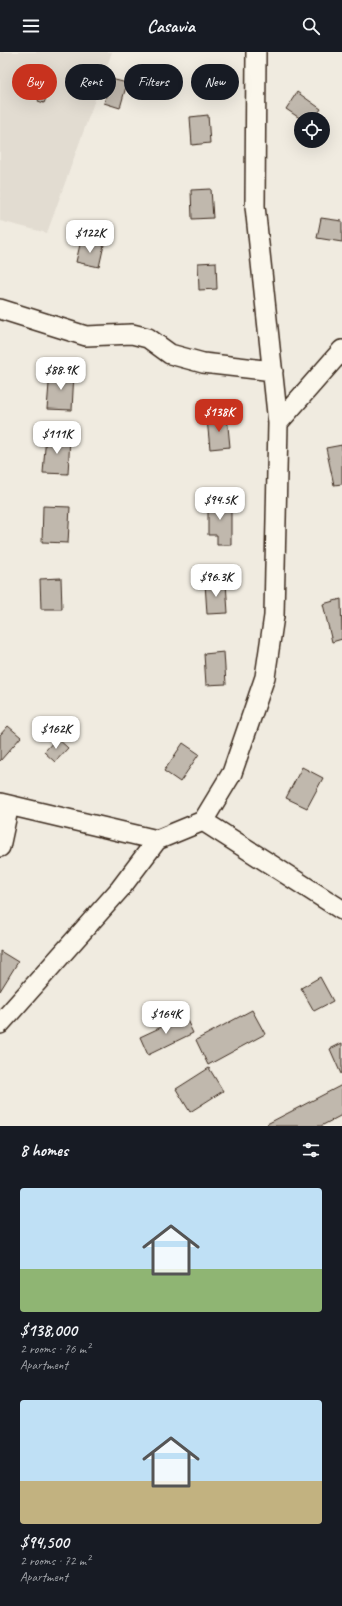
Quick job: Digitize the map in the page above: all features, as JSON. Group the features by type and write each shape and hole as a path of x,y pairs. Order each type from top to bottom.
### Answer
{"street":[{"path":"0,1024 120,889 157,840 203,821 232,773 265,676 274,616 278,423 255,206 256,52"},
{"path":"0,309 86,336 132,334 148,338 170,354 203,363 272,371"},
{"path":"278,423 342,350"},
{"path":"0,847 5,804 157,840"},
{"path":"203,821 342,910"}],"shaded area":[{"path":"0,52 112,52 108,64 65,64 65,100 95,100 47,233 0,221"}],"building":[{"path":"116,80 124,82 124,94 120,108 104,103 105,100 116,100"},
{"path":"297,92 321,109 319,112 294,112 294,114 286,109"},
{"path":"38,100 45,100 44,103"},
{"path":"208,115 210,143 192,145 190,117"},
{"path":"211,189 213,218 192,219 191,190"},
{"path":"321,218 342,221 342,242 317,238"},
{"path":"81,240 104,245 99,267 76,262"},
{"path":"216,262 217,289 199,290 198,263"},
{"path":"50,371 74,372 72,410 47,409"},
{"path":"227,416 230,447 210,449 207,419"},
{"path":"46,435 70,437 68,474 43,473"},
{"path":"342,445 342,484 334,485 326,448"},
{"path":"208,501 231,501 231,545 217,545 217,535 208,535"},
{"path":"43,506 70,507 68,543 42,542"},
{"path":"61,578 62,609 41,609 40,579"},
{"path":"226,582 228,613 207,614 205,583"},
{"path":"341,599 342,639 332,642 323,604"},
{"path":"224,652 226,684 206,685 204,654"},
{"path":"8,726 21,737 0,761 0,735"},
{"path":"57,738 68,748 55,762 44,752"},
{"path":"183,743 199,754 180,782 164,771"},
{"path":"302,767 323,778 307,808 286,798"},
{"path":"0,951 18,962 0,991"},
{"path":"320,977 333,1001 314,1011 301,988"},
{"path":"252,1010 265,1034 208,1065 196,1040"},
{"path":"185,1016 193,1033 148,1055 140,1037"},
{"path":"342,1043 342,1073 341,1074 330,1049"},
{"path":"209,1068 223,1091 190,1112 176,1089"},
{"path":"342,1085 342,1115 321,1126 268,1126 267,1124"}]}
